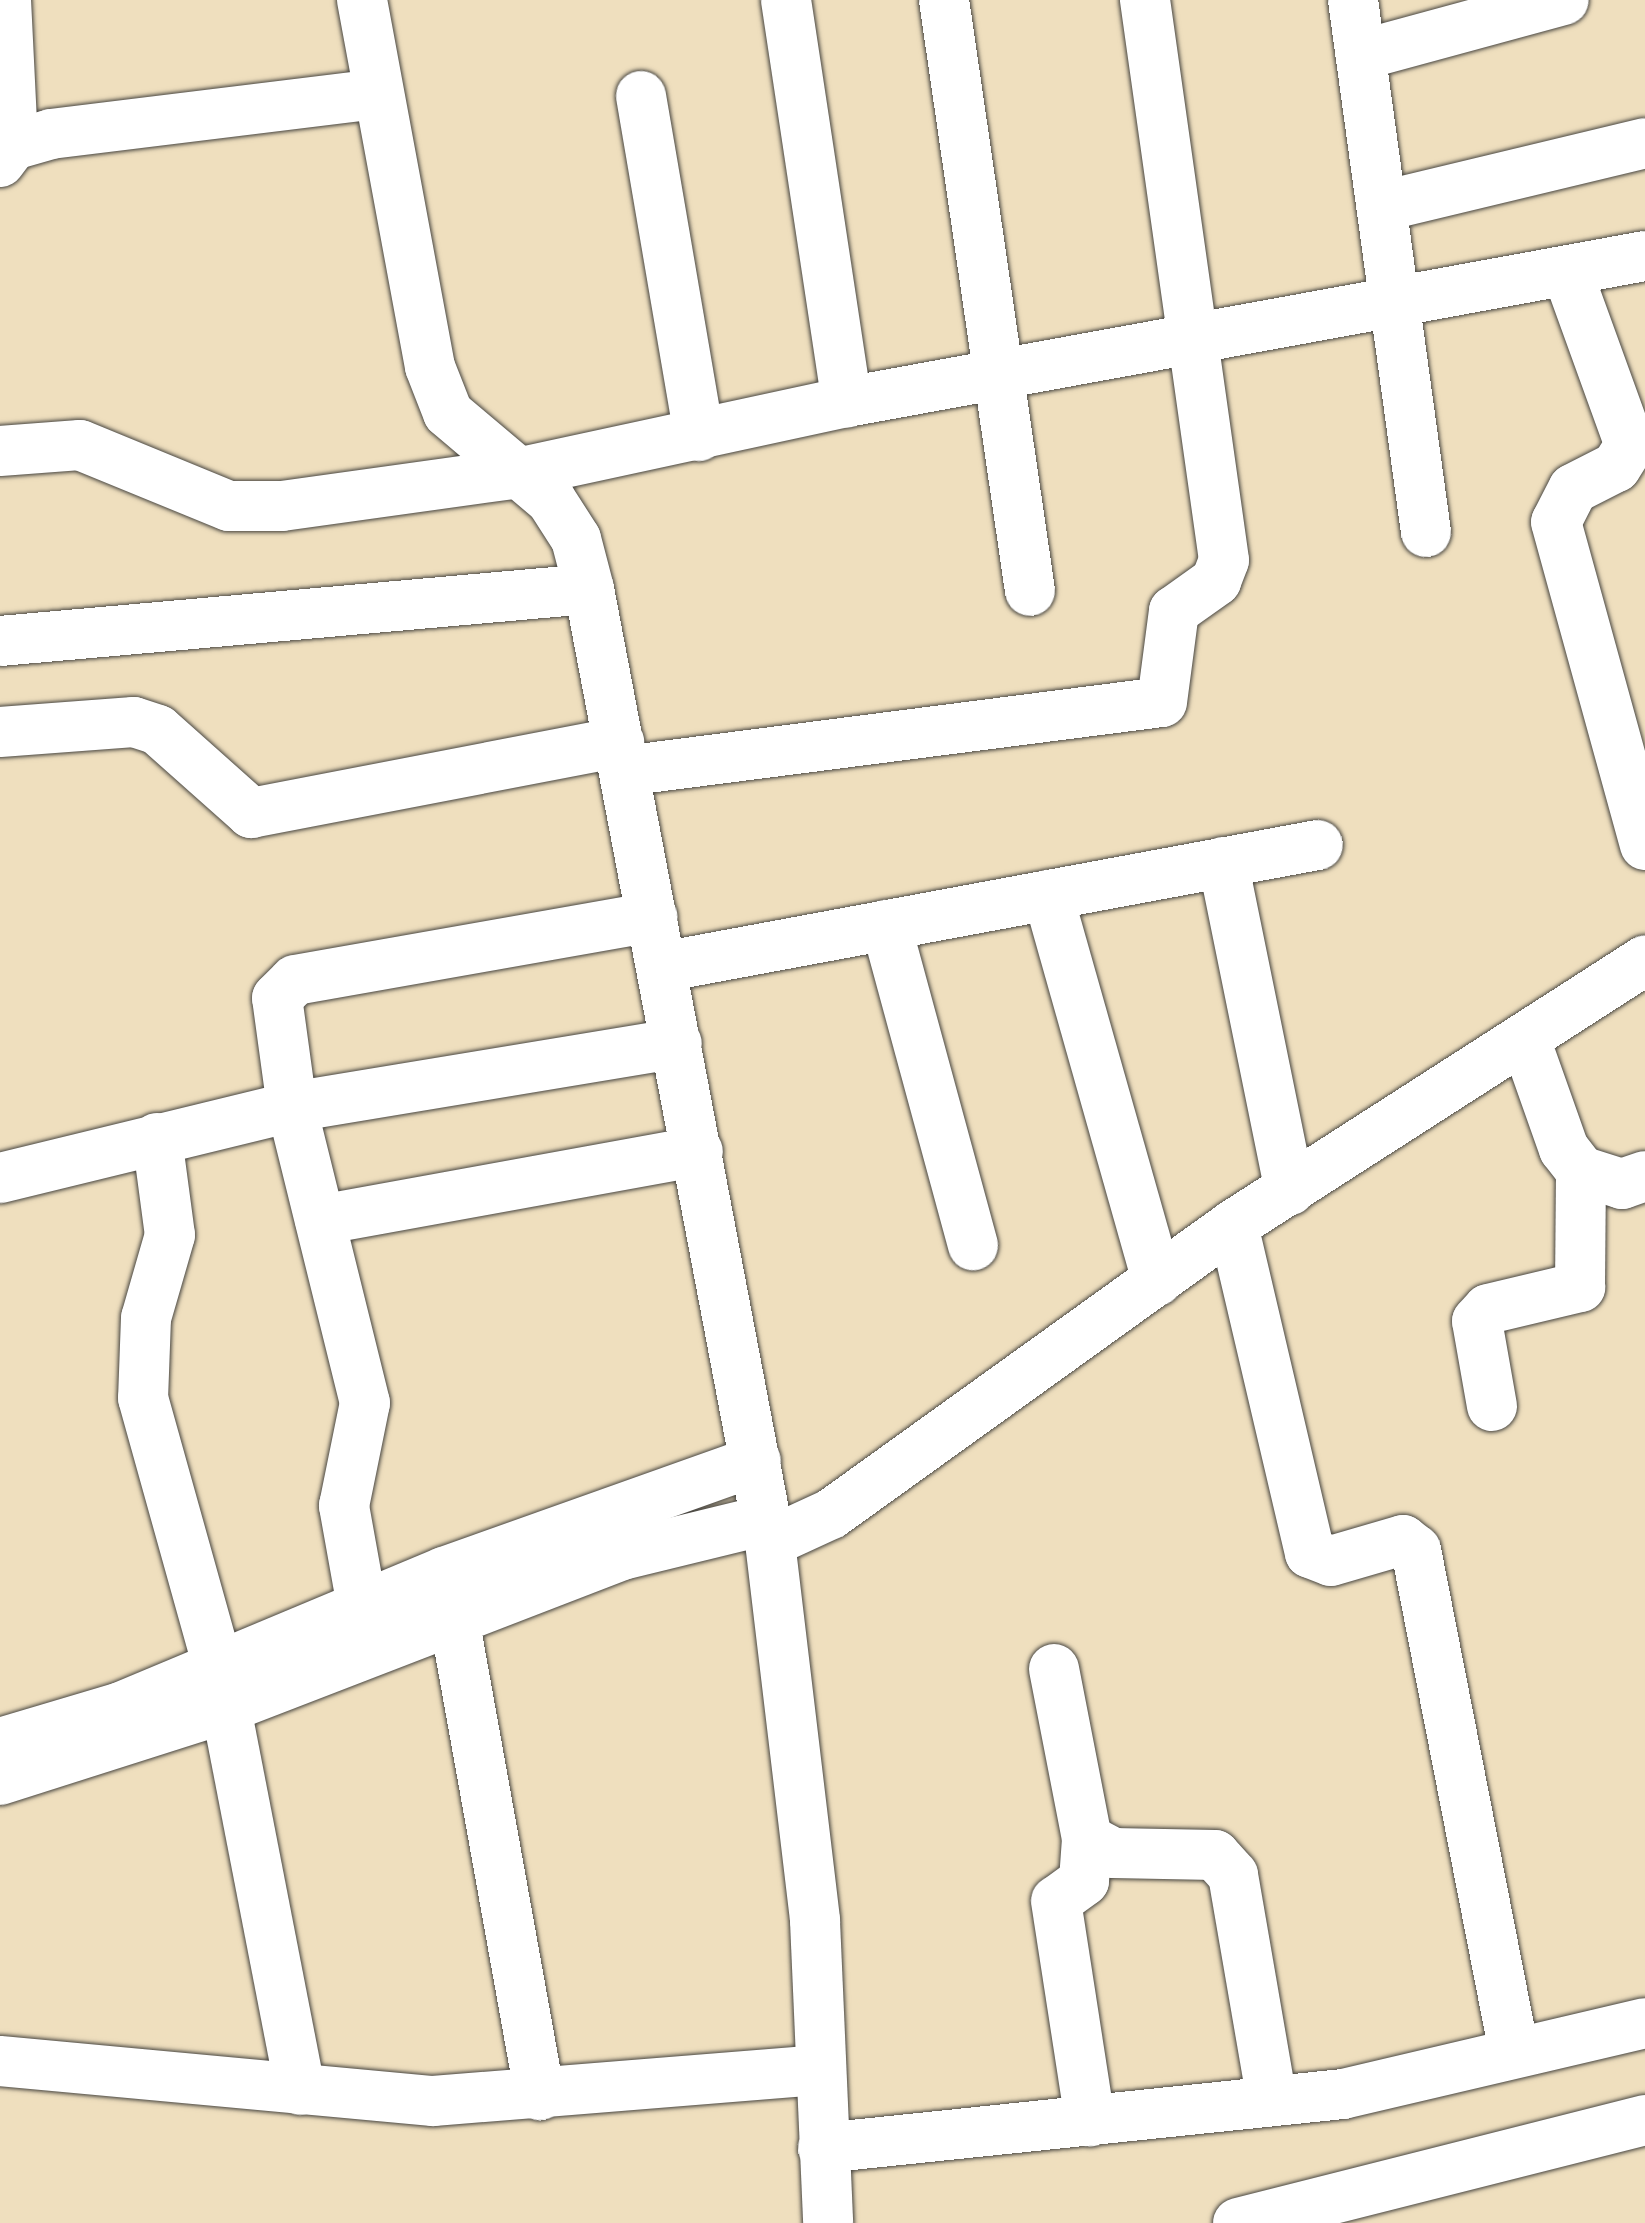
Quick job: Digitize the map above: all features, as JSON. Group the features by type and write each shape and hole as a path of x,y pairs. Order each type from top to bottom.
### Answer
{"street":[{"path":"6,0 6,153 377,94"},
{"path":"362,0 430,367 448,413 513,474 552,500 576,539 589,589 763,1503 814,1920 828,2223"},
{"path":"786,0 847,402"},
{"path":"944,0 1030,590"},
{"path":"0,732 134,722 158,730 251,813 622,756 1162,702 1174,611 1216,581 1224,560 1197,338 1145,0"},
{"path":"1353,0 1426,532"},
{"path":"1361,56 1564,0"},
{"path":"641,96 699,436"},
{"path":"1383,206 1645,143"},
{"path":"0,451 80,444 116,453 230,506 513,474 847,402 1568,274 1645,256"},
{"path":"1568,274 1638,443 1616,467 1572,489 1556,522 1645,846"},
{"path":"0,641 589,589"},
{"path":"662,968 1318,844"},
{"path":"1223,862 1290,1190"},
{"path":"1048,895 1157,1281"},
{"path":"362,1606 344,1506 365,1403 292,1107 278,998 294,980 652,917"},
{"path":"886,926 973,1246"},
{"path":"0,1780 222,1687 362,1606 763,1503 832,1514 1233,1226 1645,960"},
{"path":"1525,1039 1564,1149 1581,1171 1622,1184 1645,1176"},
{"path":"0,1178 292,1107 678,1043"},
{"path":"157,1138 170,1235 146,1318 143,1398 222,1687 300,2090"},
{"path":"320,1220 698,1151"},
{"path":"1492,1406 1478,1321 1488,1309 1580,1287 1581,1171"},
{"path":"1233,1226 1310,1552 1331,1561 1403,1540 1416,1550 1514,2052"},
{"path":"0,1743 222,1687 453,1613 763,1503"},
{"path":"453,1613 540,2095"},
{"path":"1054,1669 1087,1839 1084,1881 1056,1901 1090,2120"},
{"path":"1087,1839 1114,1853 1202,1852 1226,1863 1272,2101"},
{"path":"823,2148 1272,2101 1420,2080 1514,2052 1645,2023"},
{"path":"0,2061 433,2101 821,2070"},
{"path":"1238,2223 1645,2120"}]}
